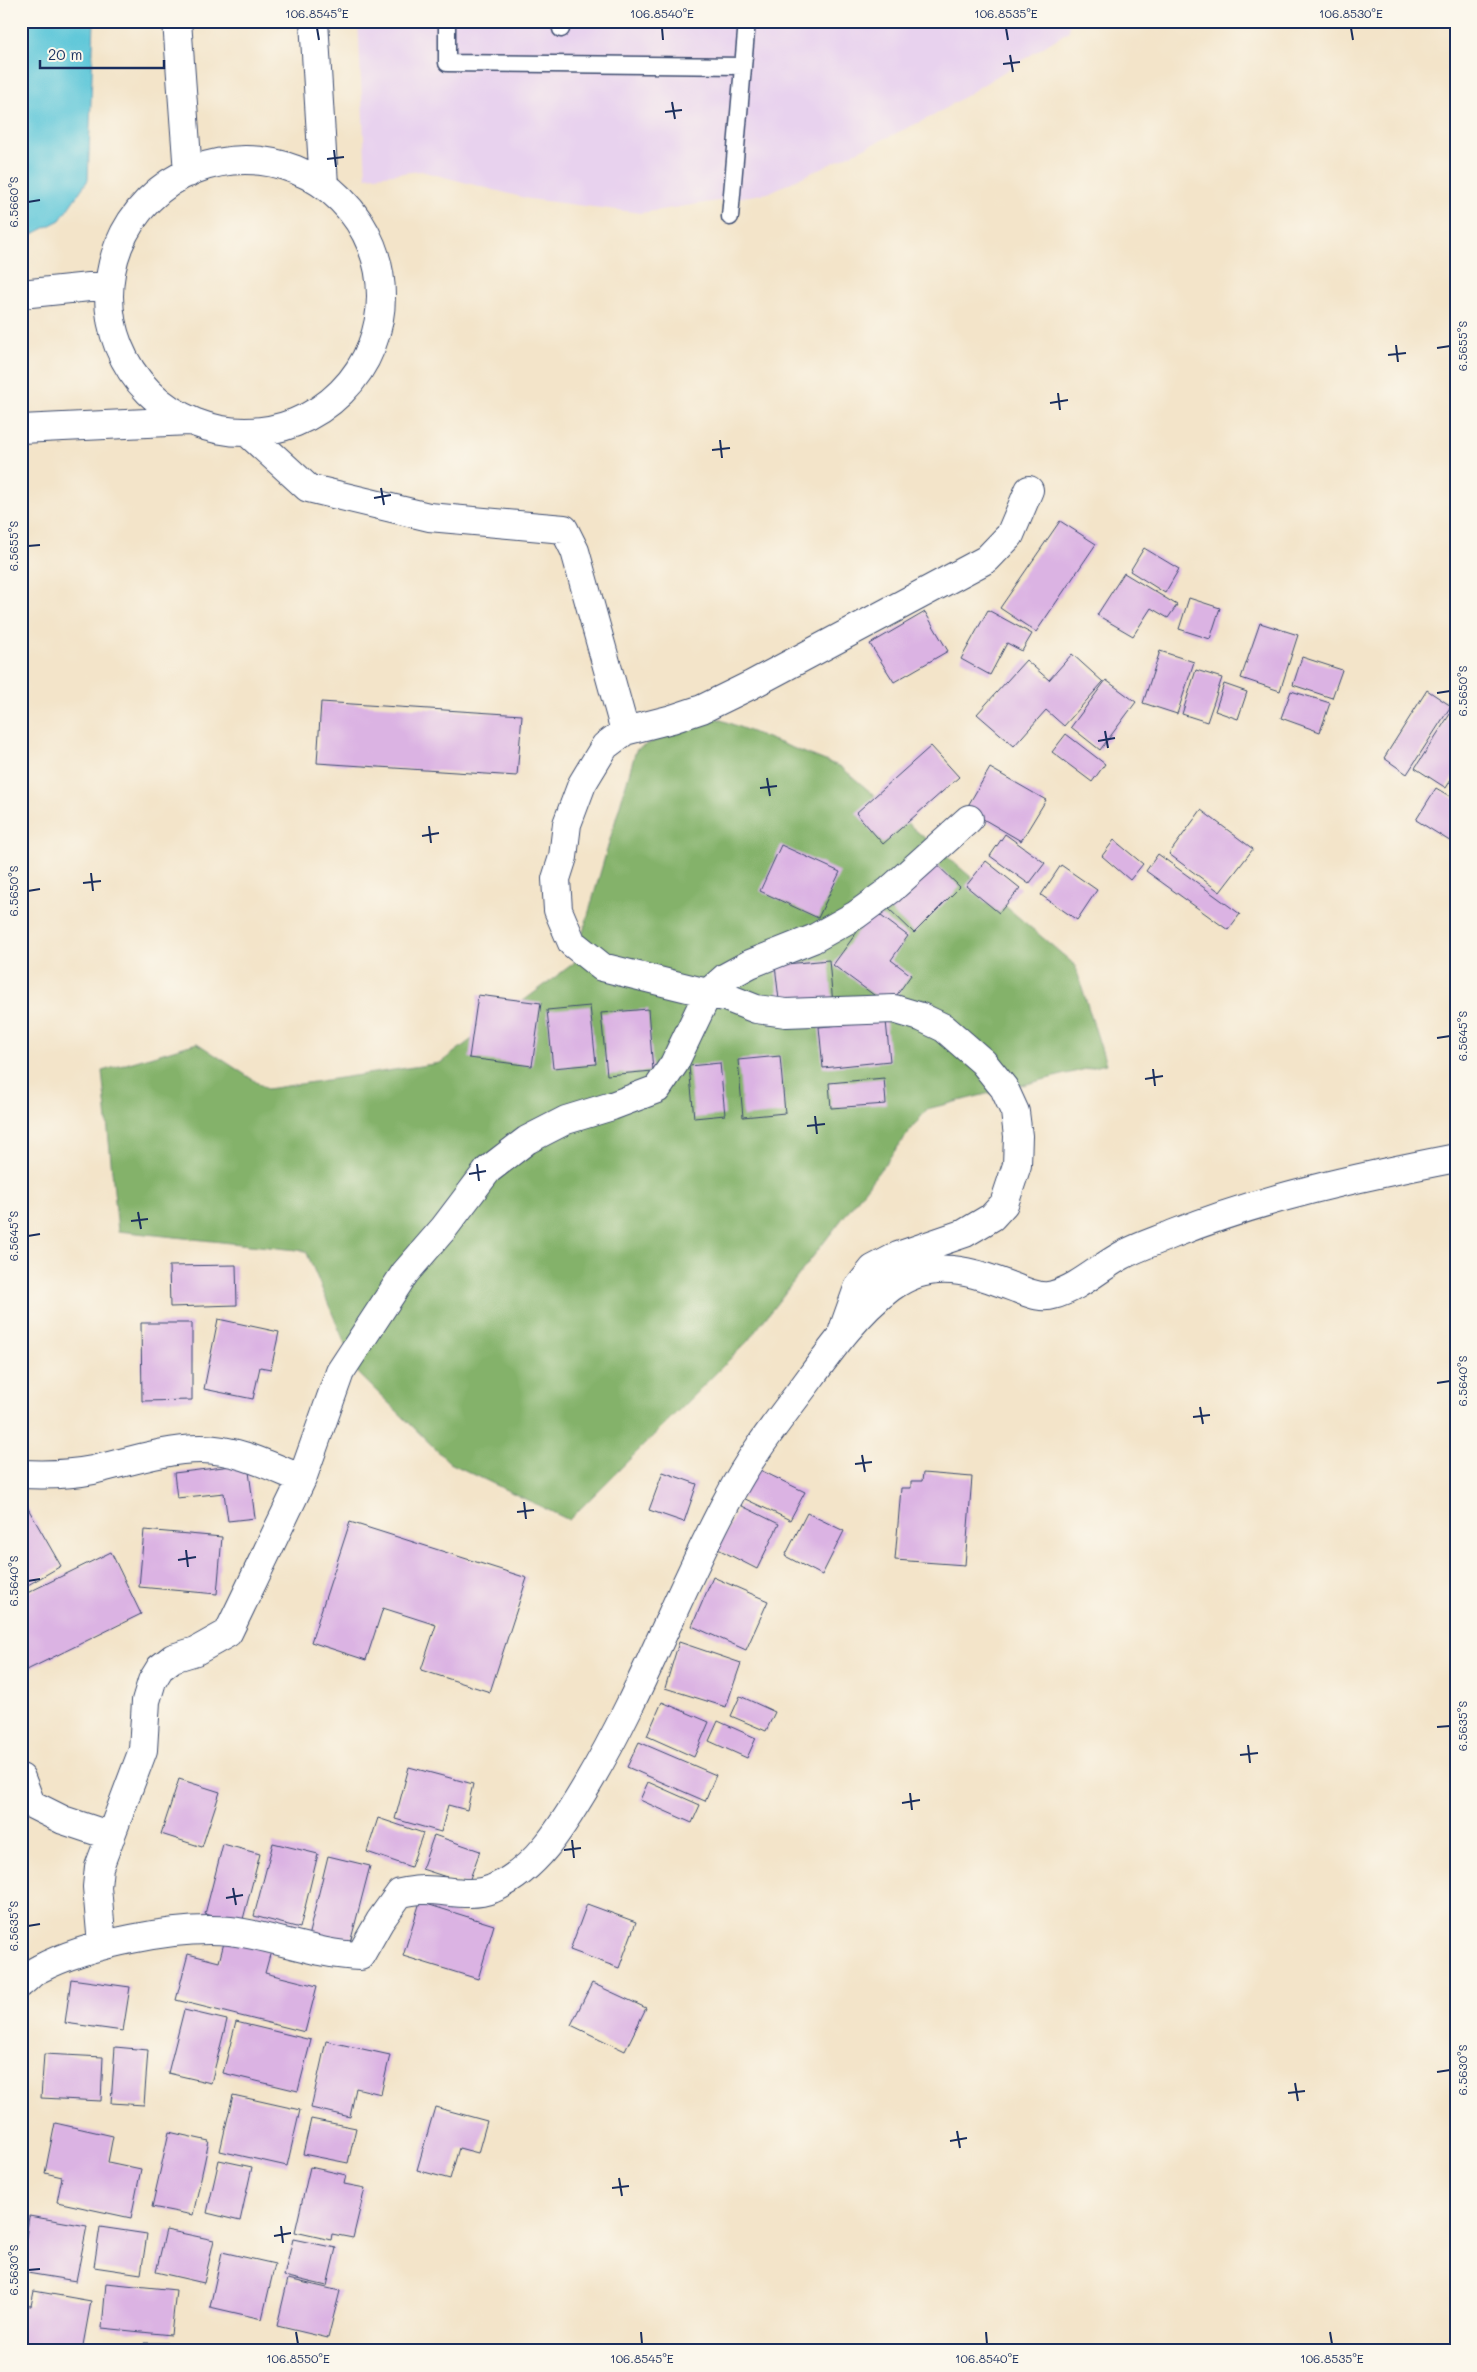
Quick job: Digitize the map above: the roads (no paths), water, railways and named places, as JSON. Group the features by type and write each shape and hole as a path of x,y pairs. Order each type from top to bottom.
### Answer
{"street":[{"path":"177,21 188,173"},
{"path":"314,21 324,185"},
{"path":"243,160 272,162 299,171 324,185 346,203 363,226 375,252 381,279 382,299 377,336 365,362 348,385 328,405 303,420 276,429 248,433 218,430 189,421 164,406 144,388 127,365 115,340 109,313 109,284 114,257 125,230 142,207 163,187 188,173 215,163 243,160"},
{"path":"21,294 109,284"},
{"path":"21,429 189,421"},
{"path":"248,433 308,488 429,518 564,529 575,551 625,731"},
{"path":"840,1338 858,1288 873,1270 898,1256 965,1233 992,1217 1004,1204 1017,1165 1018,1136 1015,1112 1004,1088 983,1062 944,1028 921,1016 894,1009 786,1013 756,1009 708,993 602,967 572,944 558,910 556,879 563,856 567,824 582,784 605,746 625,731 702,709 751,685 987,559 1010,535 1029,490"},
{"path":"102,1945 97,1887 100,1867 143,1750 146,1701 152,1681 160,1668 173,1658 196,1651 228,1632 302,1479 340,1372 405,1273 444,1228 488,1170 527,1140 566,1120 612,1106 657,1089 674,1064 708,993 735,972 813,939 856,915 890,890 969,819"},
{"path":"21,1984 37,1970 69,1956 102,1945 200,1930 231,1931 360,1956 400,1893 424,1890 454,1894 490,1890 521,1873 559,1832 623,1720 727,1500 748,1462 840,1338 886,1291 903,1279 921,1272 941,1269 962,1270 983,1275 1034,1294 1053,1295 1124,1254 1216,1216 1270,1199 1344,1180 1456,1158"},
{"path":"21,1474 51,1475 91,1470 162,1454 201,1449 244,1454 302,1479"},
{"path":"21,1778 31,1804 62,1820 111,1836"}],"lane":[{"path":"447,21 447,63 743,66"},
{"path":"730,217 747,21"}],"water":[{"path":"21,21 94,21 88,180 60,220 21,240"}]}
